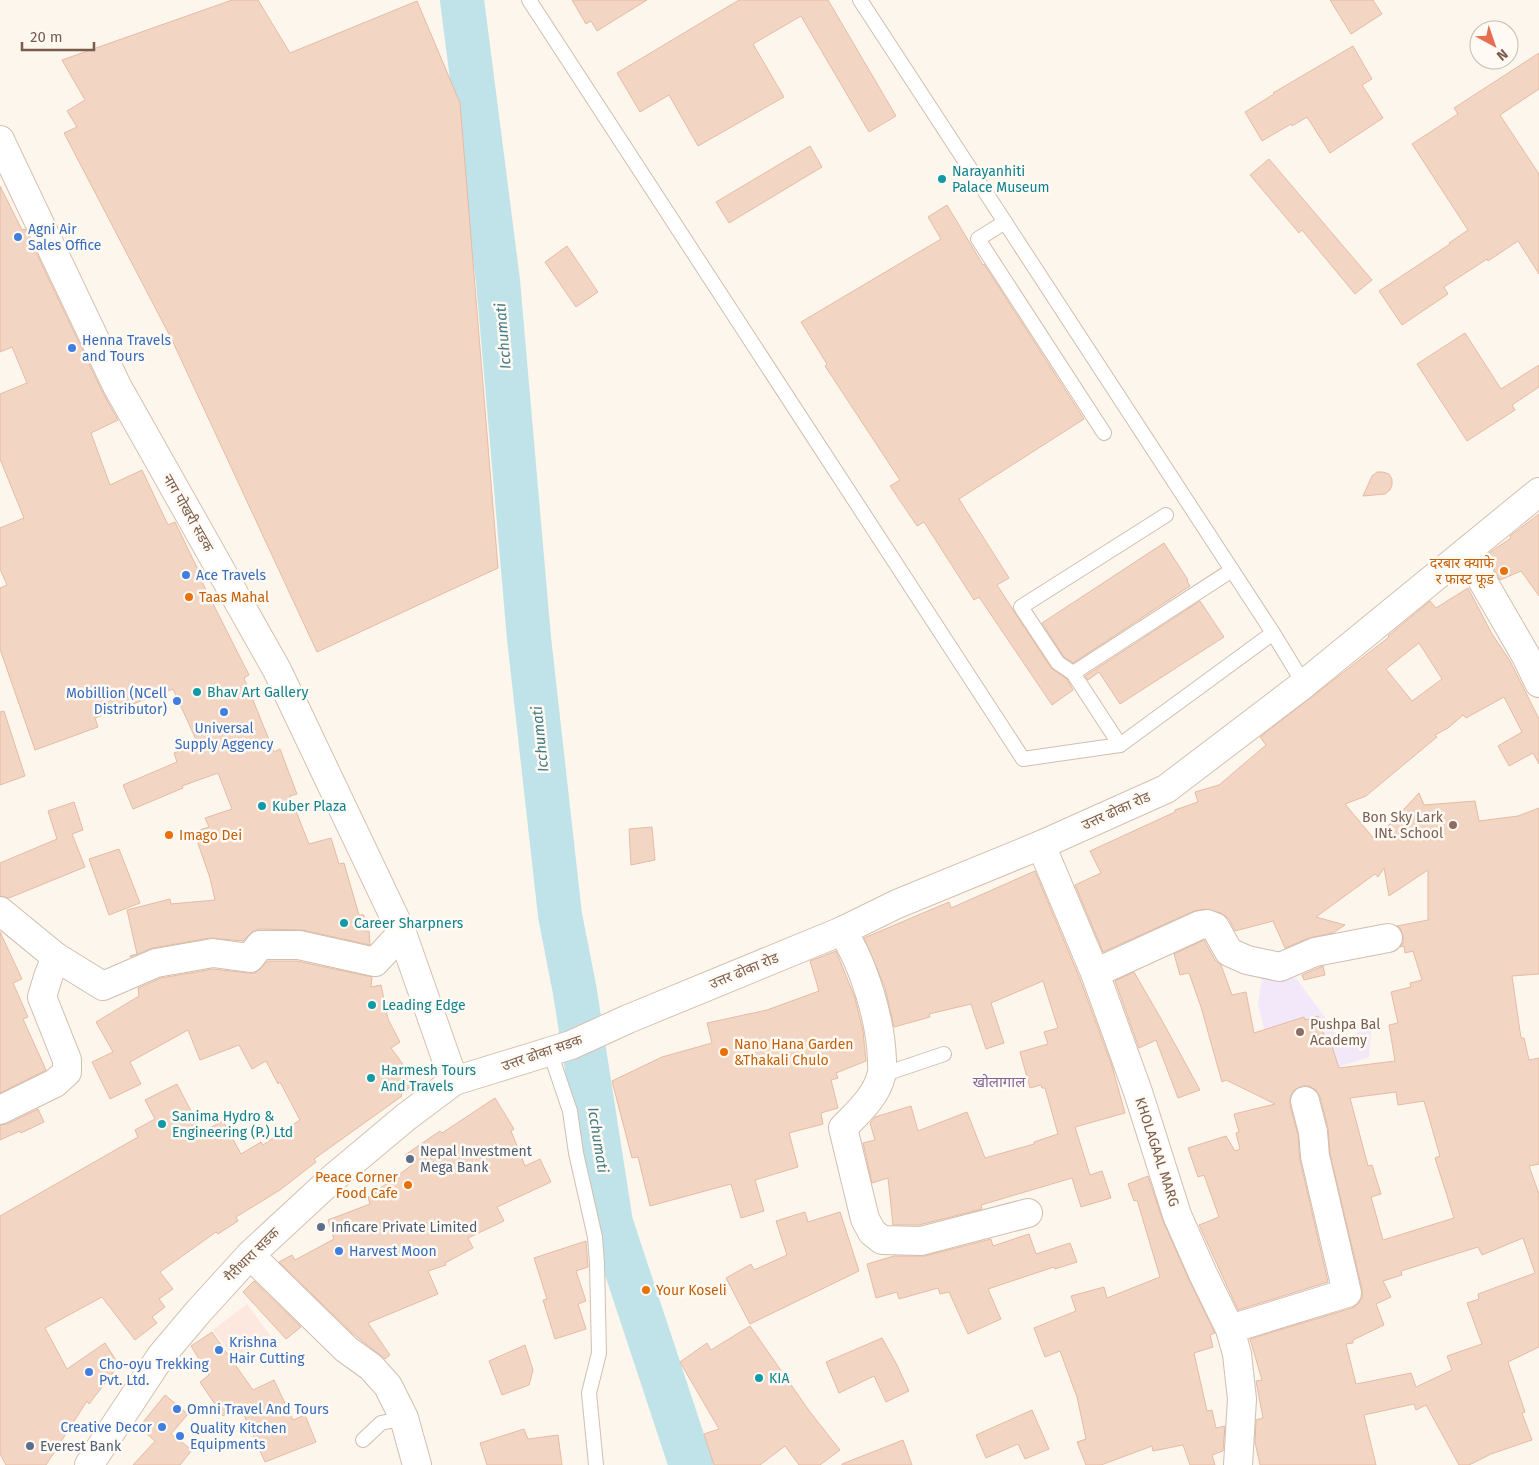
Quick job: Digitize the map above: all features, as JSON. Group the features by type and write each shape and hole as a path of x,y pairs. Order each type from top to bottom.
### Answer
{"street":[{"name":"नाग पोखरी सडक","path":"0,140 116,386 278,670 402,933 454,1081"},
{"name":"उत्तर ढोका रोड","path":"628,1019 842,931 897,904 1166,789 1304,684 1539,492"},
{"path":"1466,552 1526,656 1539,683"},
{"name":"KHOLAGAAL MARG","path":"1041,844 1095,973 1138,1092 1178,1215 1203,1274 1230,1329 1237,1354 1242,1399 1238,1465"},
{"path":"0,911 56,957 103,986 156,963 213,953 250,958 260,945 299,945 375,962 402,933"},
{"path":"1095,973 1191,929 1207,924 1215,927 1229,952 1247,960 1280,967 1315,952 1388,938"},
{"path":"842,931 850,942 872,998 881,1044 882,1076 868,1100 843,1128 865,1219 872,1232 882,1240 921,1241 1028,1213"},
{"path":"0,1110 55,1083 68,1072 66,1060 42,997 56,957"},
{"name":"उत्तर ढोका सडक","path":"454,1081 560,1049 628,1019"},
{"name":"गैरीधारा सडक","path":"89,1465 162,1356 199,1311 250,1255 332,1179 454,1081"},
{"path":"1230,1329 1347,1293 1315,1156 1313,1132 1305,1101"},
{"path":"250,1255 346,1349 371,1367 388,1386 404,1418 416,1465"}],"lane":[{"path":"529,0 1023,759 1120,745 1273,632"},
{"path":"860,0 1273,632 1304,684"},
{"path":"1004,222 978,239 1104,433"},
{"path":"1120,745 1073,672 1058,663 1021,607 1166,515"},
{"path":"1073,672 1232,570"},
{"path":"560,1049 576,1153 595,1237 599,1353 589,1393 596,1465"},
{"path":"882,1076 944,1054"},
{"path":"363,1440 381,1423 404,1418"}],"shaded area":[{"name":"Pushpa Bal Academy","path":"1262,977 1296,978 1343,1042 1372,1023 1369,1057 1339,1067 1312,1070 1272,1062 1258,1004"},
{"path":"247,1304 270,1335 236,1361 213,1330"}],"building":[{"path":"232,0 258,0 290,53 417,1 460,103 498,568 317,652 172,340 64,133 77,127 67,111 85,100 62,60"},
{"path":"572,0 647,0 597,31 591,21 586,24"},
{"path":"739,0 828,0 896,116 869,132 801,16 753,44 784,97 698,146 669,95 640,112 617,73"},
{"path":"1330,0 1373,0 1382,14 1351,34"},
{"path":"1353,46 1372,79 1362,85 1383,118 1330,153 1307,117 1262,141 1245,112 1273,93"},
{"path":"1539,53 1539,89 1500,115 1539,174 1539,274 1518,241 1444,287 1448,294 1402,325 1379,291 1468,230 1412,144 1458,114 1454,108 1513,70 1519,70 1519,66"},
{"path":"810,146 822,167 729,223 716,202"},
{"path":"1269,159 1372,280 1355,294 1302,230 1299,233 1250,175"},
{"path":"0,186 22,230 25,229 103,393 118,420 91,433 110,485 142,470 168,525 175,522 202,578 200,578 249,675 244,678 274,752 280,749 297,794 290,796 309,844 331,838 339,864 344,863 359,915 364,915 365,931 369,931 370,945 302,930 260,929 253,931 243,941 210,938 153,948 130,957 137,954 127,910 170,899 171,904 215,900 210,878 194,832 209,827 205,818 232,809 218,773 182,786 183,788 133,809 123,785 177,762 174,753 198,744 173,689 95,718 98,727 35,750 0,649 0,588 7,585 0,569 0,528 24,518 0,459 0,394 27,383 12,347 0,352"},
{"path":"947,205 983,265 1084,419 959,499 1009,578 997,585 1051,668 1067,679 1073,690 1052,705 979,597 974,600 924,522 917,526 890,486 900,480 825,366 827,364 801,322 941,239 928,217"},
{"path":"567,246 598,292 576,307 545,262"},
{"path":"1465,333 1501,389 1539,365 1539,387 1512,405 1515,410 1467,441 1417,364"},
{"path":"1377,472 1389,474 1392,479 1390,490 1385,494 1363,496 1372,476"},
{"path":"1539,514 1539,596 1521,571 1500,580 1486,555 1511,538 1510,536"},
{"path":"1164,543 1190,586 1073,663 1064,657 1042,623"},
{"path":"1468,588 1492,634 1510,661 1539,719 1539,764 1533,753 1509,766 1498,746 1522,732 1504,697 1466,718 1463,715 1448,728 1435,735 1437,737 1366,796 1345,804 1375,840 1419,793 1424,805 1475,801 1479,821 1518,816 1539,808 1539,974 1512,976 1521,1038 1524,1038 1529,1060 1539,1058 1539,1164 1529,1166 1539,1194 1539,1347 1508,1362 1525,1412 1522,1413 1532,1440 1491,1454 1469,1465 1459,1465 1426,1405 1416,1410 1414,1404 1364,1415 1376,1465 1260,1465 1255,1442 1256,1420 1263,1418 1256,1381 1262,1380 1250,1339 1352,1308 1362,1298 1362,1289 1330,1154 1328,1128 1320,1097 1316,1090 1309,1086 1302,1086 1294,1090 1290,1097 1290,1105 1298,1135 1300,1160 1328,1282 1238,1310 1199,1225 1219,1217 1204,1175 1198,1177 1188,1148 1226,1136 1235,1151 1240,1149 1236,1133 1239,1132 1234,1114 1275,1104 1226,1080 1222,1082 1201,1007 1189,973 1180,975 1174,954 1204,940 1215,960 1221,965 1232,995 1246,992 1254,1033 1304,1017 1305,1020 1318,1016 1325,1038 1329,1037 1339,1068 1395,1061 1389,1025 1398,1023 1391,992 1411,987 1410,983 1422,980 1413,951 1405,953 1404,946 1400,947 1403,943 1403,936 1400,928 1397,926 1428,920 1428,870 1389,896 1384,868 1378,877 1375,874 1316,917 1345,925 1333,933 1309,938 1285,948 1273,921 1235,931 1229,919 1221,913 1205,909 1194,911 1103,952 1075,885 1101,873 1090,851 1175,812 1175,810 1198,802 1195,792 1219,785 1266,745 1260,737 1389,637 1430,601 1436,608","holes":["1419,643 1442,679 1412,701 1386,669","1396,1092 1398,1105 1424,1101 1440,1156 1435,1158 1454,1218 1383,1240 1371,1197 1381,1194 1372,1165 1368,1166 1350,1098","1523,1238 1535,1273 1478,1294 1479,1299 1467,1303 1482,1344 1447,1356 1452,1370 1416,1387 1411,1373 1356,1384 1346,1344 1353,1343 1353,1340 1384,1325 1376,1304 1391,1297 1383,1281 1402,1275 1401,1271 1478,1247 1482,1255"]},
{"path":"1200,601 1224,637 1120,704 1099,672 1088,680 1085,676"},
{"path":"4,711 25,776 0,785 0,712"},
{"path":"74,802 83,830 72,834 85,867 9,898 0,896 0,863 57,839 48,811"},
{"path":"652,827 655,860 631,865 629,829"},
{"path":"119,849 140,903 109,915 89,859"},
{"path":"1035,871 1080,979 1112,1066 1125,1113 1075,1127 1090,1175 1102,1171 1111,1198 1081,1207 1072,1178 981,1205 982,1209 919,1225 893,1225 888,1178 872,1183 863,1143 875,1140 870,1123 875,1117 911,1106 918,1131 967,1112 985,1158 1034,1144 1034,1142 1058,1134 1045,1088 1042,1088 1041,1085 1030,1088 1020,1052 1048,1044 1044,1032 1058,1028 1043,981 991,1003 1004,1043 986,1049 971,1004 929,1014 930,1017 894,1027 885,988 864,938 949,902 951,908"},
{"path":"0,932 22,979 13,983 28,1017 23,1019 46,1070 0,1093"},
{"path":"836,951 855,998 863,1031 866,1061 836,1073 838,1078 831,1080 838,1108 821,1113 823,1124 789,1133 798,1167 755,1180 764,1211 741,1218 731,1184 650,1206 638,1157 632,1158 612,1081 662,1057 712,1043 707,1023 767,1010 819,991 810,961"},
{"path":"268,961 297,961 372,977 371,987 381,985 388,1019 400,1042 391,1048 405,1067 400,1070 412,1085 402,1096 314,1159 316,1162 280,1190 236,1217 238,1221 218,1234 216,1232 160,1272 173,1289 159,1299 165,1307 152,1317 157,1323 135,1340 102,1297 45,1328 67,1369 105,1343 119,1365 89,1404 87,1401 46,1465 6,1465 0,1454 0,1216 138,1137 135,1130 155,1119 145,1100 177,1084 202,1132 223,1121 241,1154 261,1142 263,1145 300,1120 280,1082 278,1084 266,1061 252,1069 239,1045 200,1060 188,1030 130,1062 141,1084 110,1099 92,1062 113,1052 96,1022 139,996 138,988 161,978 213,969 255,973"},
{"path":"1323,966 1325,975 1304,980 1302,975"},
{"path":"1134,972 1200,1090 1178,1098 1156,1040 1139,1048 1115,981"},
{"path":"495,1098 514,1129 511,1131 525,1166 540,1159 551,1182 497,1207 504,1221 468,1238 473,1248 445,1263 446,1265 428,1271 438,1294 368,1323 390,1355 385,1359 351,1332 279,1262 292,1255 295,1260 334,1239 328,1220 370,1204 368,1197 412,1165 405,1155 440,1131 442,1133"},
{"path":"38,1109 44,1122 0,1140 0,1125 7,1124"},
{"path":"1148,1176 1163,1221 1215,1333 1210,1335 1213,1347 1194,1353 1207,1411 1212,1410 1216,1428 1225,1426 1223,1451 1212,1455 1215,1465 1190,1465 1183,1445 1153,1451 1152,1446 1101,1465 1086,1465 1077,1442 1086,1439 1077,1397 1060,1351 1045,1357 1034,1328 1076,1311 1071,1296 1104,1287 1107,1298 1160,1277 1137,1200 1134,1201 1128,1184"},
{"path":"805,1212 808,1222 840,1212 859,1271 750,1324 726,1278 751,1264 754,1270 787,1255 776,1221"},
{"path":"1029,1234 1036,1254 1070,1243 1077,1262 1055,1269 1054,1267 988,1289 1001,1319 968,1334 949,1292 940,1294 938,1288 899,1299 897,1292 876,1298 867,1264 894,1256 925,1256 991,1239 993,1246"},
{"path":"586,1241 588,1267 576,1271 586,1301 578,1304 586,1329 555,1339 543,1300 547,1299 534,1258"},
{"path":"254,1281 301,1327 286,1339 243,1292"},
{"path":"750,1326 810,1412 840,1450 820,1465 799,1465 785,1446 760,1465 714,1465 704,1434 719,1429 680,1362 707,1343 711,1350"},
{"path":"212,1332 253,1390 274,1380 293,1420 305,1415 316,1442 265,1462 239,1404 223,1416 200,1382 209,1375 191,1346"},
{"path":"882,1338 909,1391 886,1402 874,1376 839,1393 826,1362"},
{"path":"525,1345 533,1370 529,1385 502,1395 489,1361"},
{"path":"165,1395 188,1414 171,1434 192,1450 180,1465 133,1465 155,1441 139,1427"},
{"path":"1032,1410 1049,1449 1025,1459 1018,1444 986,1458 976,1435"},
{"path":"524,1429 528,1439 558,1435 562,1465 487,1465 480,1443"},
{"path":"903,1440 912,1465 842,1465 842,1464"}],"waterway":[{"name":"Icchumati","path":"462,0 498,281 529,638 560,915 575,992 611,1223 691,1465"}],"place":[{"name":"Narayanhiti Palace Museum","path":"942,179"},
{"name":"Agni Air Sales Office","path":"18,237"},
{"name":"Henna Travels and Tours","path":"72,348"},
{"name":"दरबार क्याफे र फास्ट फूड","path":"1504,571"},
{"name":"Ace Travels","path":"186,575"},
{"name":"Taas Mahal","path":"189,597"},
{"name":"Bhav Art Gallery","path":"197,692"},
{"name":"Mobillion (NCell Distributor)","path":"177,701"},
{"name":"Universal Supply Aggency","path":"224,712"},
{"name":"Kuber Plaza","path":"262,806"},
{"name":"Bon Sky Lark INt. School","path":"1453,825"},
{"name":"Imago Dei","path":"169,835"},
{"name":"Career Sharpners","path":"344,923"},
{"name":"Leading Edge","path":"372,1005"},
{"name":"Pushpa Bal Academy","path":"1300,1032"},
{"name":"Nano Hana Garden &Thakali Chulo","path":"724,1052"},
{"name":"Harmesh Tours And Travels","path":"371,1078"},
{"name":"Sanima Hydro & Engineering (P.) Ltd","path":"162,1124"},
{"name":"Nepal Investment Mega Bank","path":"410,1159"},
{"name":"Peace Corner Food Cafe","path":"408,1185"},
{"name":"Inficare Private Limited","path":"321,1227"},
{"name":"Harvest Moon","path":"339,1251"},
{"name":"Your Koseli","path":"646,1290"},
{"name":"Krishna Hair Cutting","path":"219,1350"},
{"name":"Cho-oyu Trekking Pvt. Ltd.","path":"89,1372"},
{"name":"KIA","path":"759,1378"},
{"name":"Omni Travel And Tours","path":"177,1409"},
{"name":"Creative Decor","path":"162,1427"},
{"name":"Quality Kitchen Equipments","path":"180,1436"},
{"name":"Everest Bank","path":"30,1446"}],"district":[{"name":"खोलागाल","path":"999,1082"}]}
